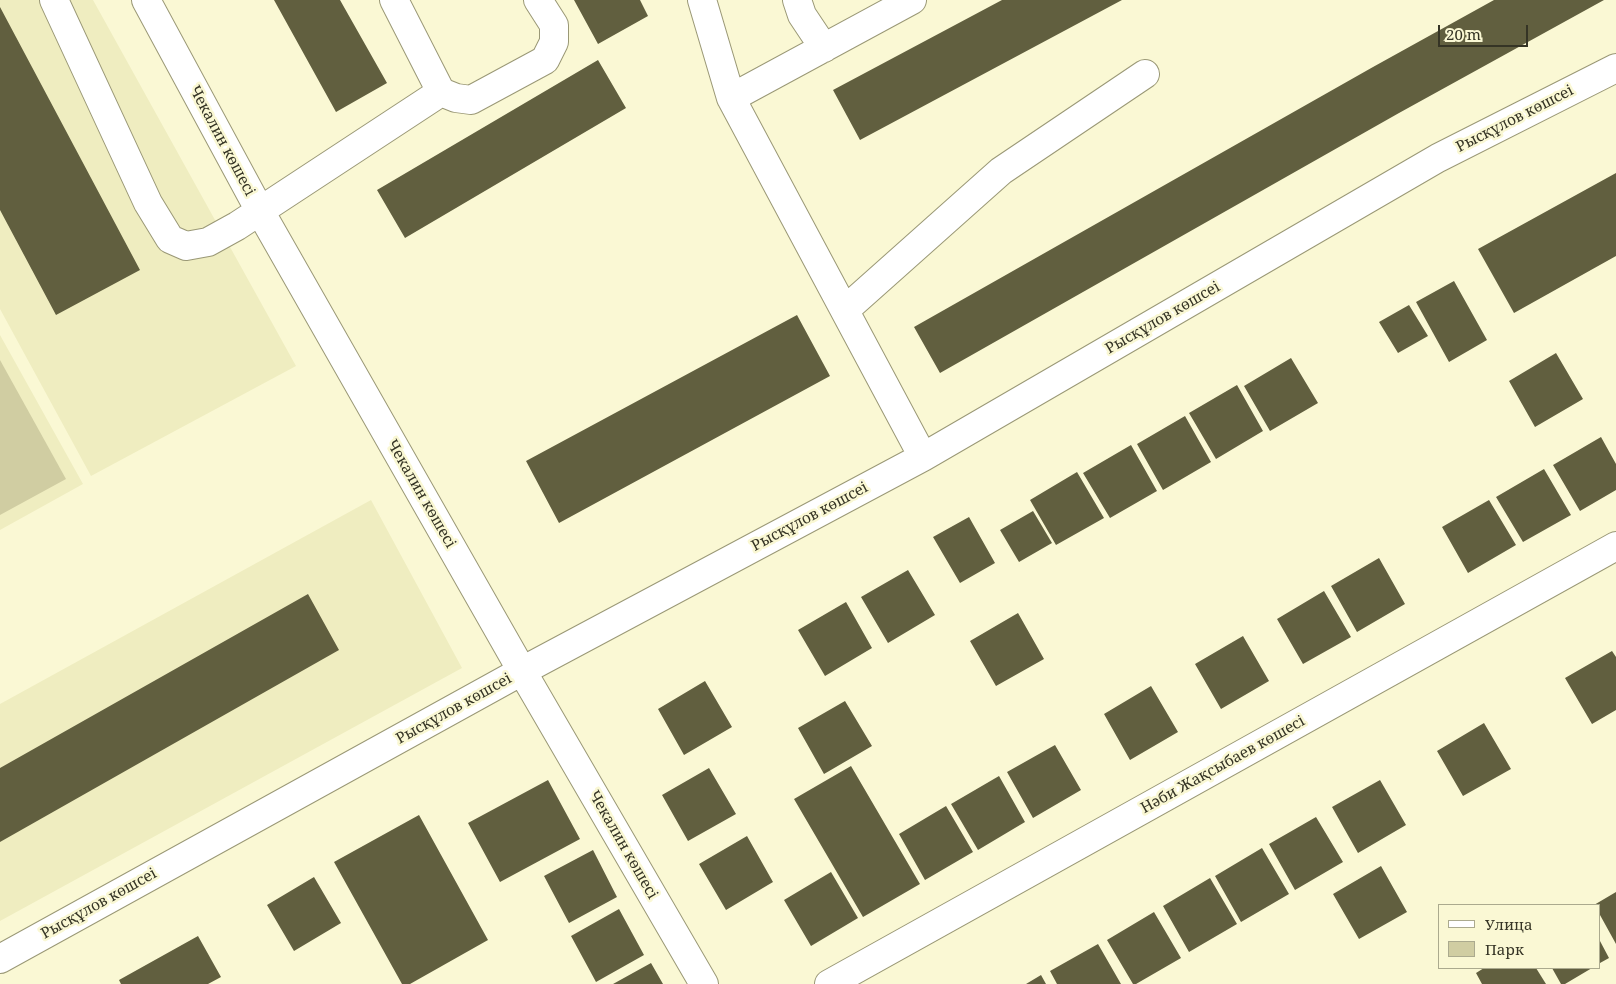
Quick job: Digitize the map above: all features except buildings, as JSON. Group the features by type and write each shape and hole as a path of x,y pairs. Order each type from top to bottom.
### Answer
{"street":[{"path":"54,0 148,203 170,239 186,246 208,242 237,226 441,92"},
{"name":"Чекалин көшесі","path":"146,0 260,211 522,671 704,984"},
{"path":"394,0 441,92 456,98 471,100 545,60 554,42 554,25 538,0"},
{"path":"702,0 731,98 923,457"},
{"path":"797,0 802,15 824,48"},
{"path":"731,98 912,0"},
{"name":"Рысқұлов көшсеі","path":"0,959 522,671 923,457 1438,158 1616,68"},
{"path":"845,310 1001,171 1145,74"},
{"name":"Нәби Жақсыбаев көшесі","path":"829,984 1616,546"}],"shaded area":[{"path":"0,0 93,0 296,366 91,476 0,309"},
{"path":"0,335 83,484 0,530"},
{"path":"371,500 462,668 0,921 0,704"}],"green space":[{"path":"0,360 66,479 0,515"}]}
